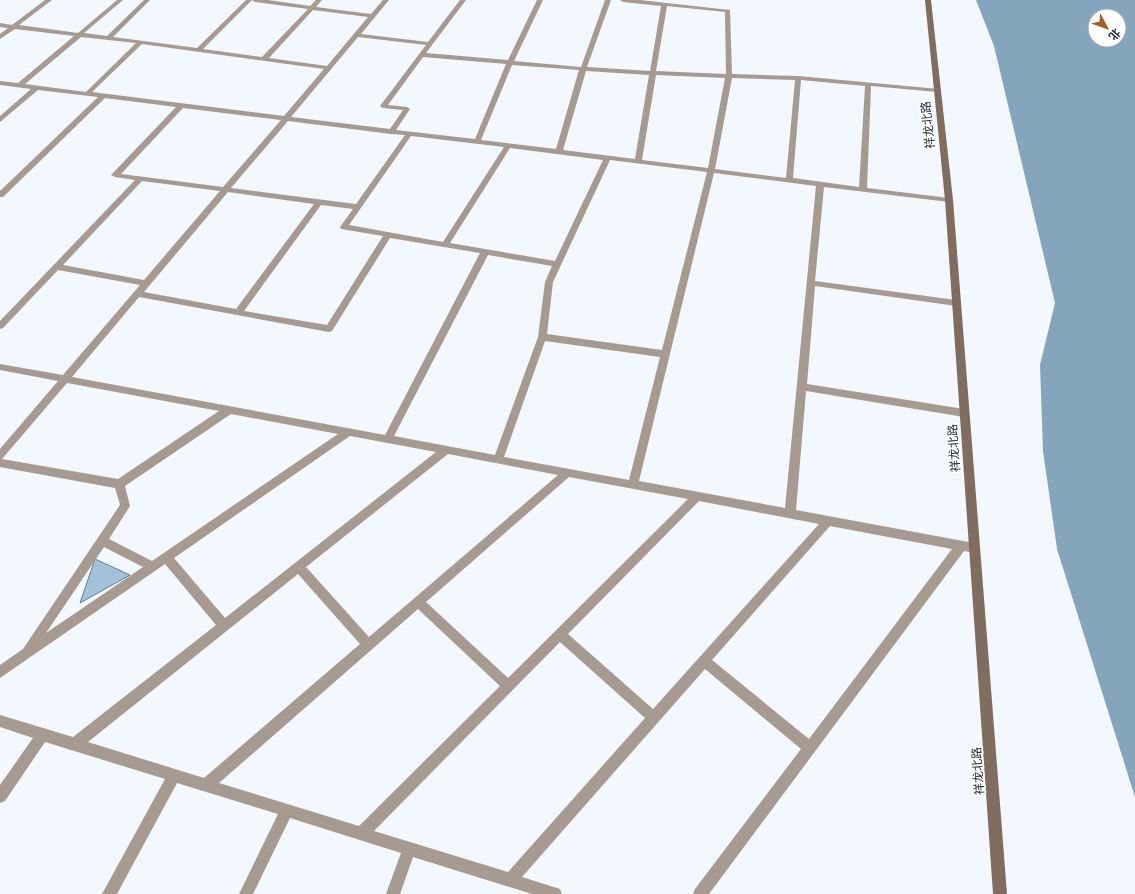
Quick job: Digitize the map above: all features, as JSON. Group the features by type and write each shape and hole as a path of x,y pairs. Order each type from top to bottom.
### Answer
{"street":[{"path":"0,37 49,0"},
{"path":"19,86 120,0"},
{"path":"108,38 147,0"},
{"path":"198,50 249,0"},
{"path":"255,0 373,16"},
{"path":"264,59 319,0"},
{"path":"0,456 386,0"},
{"path":"391,132 407,109 383,106 463,0"},
{"path":"477,142 510,62 540,0"},
{"path":"560,152 583,69 608,0"},
{"path":"623,0 664,4 687,3 728,11 729,76 711,171 633,485"},
{"name":"祥龙北路","path":"928,0 949,200 1000,894"},
{"path":"638,162 664,4"},
{"path":"0,25 80,34 328,68"},
{"path":"357,35 430,44"},
{"path":"87,94 141,42"},
{"path":"422,55 583,69 798,78 937,90"},
{"path":"789,181 798,78"},
{"path":"0,83 949,200"},
{"path":"863,190 868,84"},
{"path":"0,120 36,88"},
{"path":"0,195 103,96"},
{"path":"181,106 115,174 358,207"},
{"path":"409,134 344,227 556,264"},
{"path":"445,245 508,146"},
{"path":"498,460 542,337 546,320 546,299 549,282 606,158"},
{"path":"0,326 141,178"},
{"path":"790,514 820,185"},
{"path":"238,313 319,202"},
{"path":"137,294 329,330 388,235"},
{"path":"388,439 485,252"},
{"path":"56,267 146,284"},
{"path":"811,283 956,303"},
{"path":"542,337 666,354"},
{"path":"0,367 974,548"},
{"path":"802,387 964,413"},
{"path":"0,463 119,484 229,410"},
{"path":"0,672 348,432"},
{"path":"75,744 446,450"},
{"path":"206,785 567,473"},
{"path":"25,655 125,506 119,484"},
{"path":"361,834 697,497"},
{"path":"510,880 828,521"},
{"path":"102,541 152,567"},
{"path":"700,894 961,546"},
{"path":"166,557 224,626"},
{"path":"299,567 368,645"},
{"path":"418,602 508,686"},
{"path":"560,634 654,718"},
{"path":"704,661 810,748"},
{"path":"0,721 510,880 534,891 555,894"},
{"path":"0,796 43,734"},
{"path":"109,894 174,775"},
{"path":"246,894 287,810"},
{"path":"394,894 409,848"}],"water":[{"path":"976,0 1135,0 1135,797 1057,549 1043,451 1040,365 1055,303 994,46"}],"building":[{"path":"95,559 130,575 80,603"}]}
